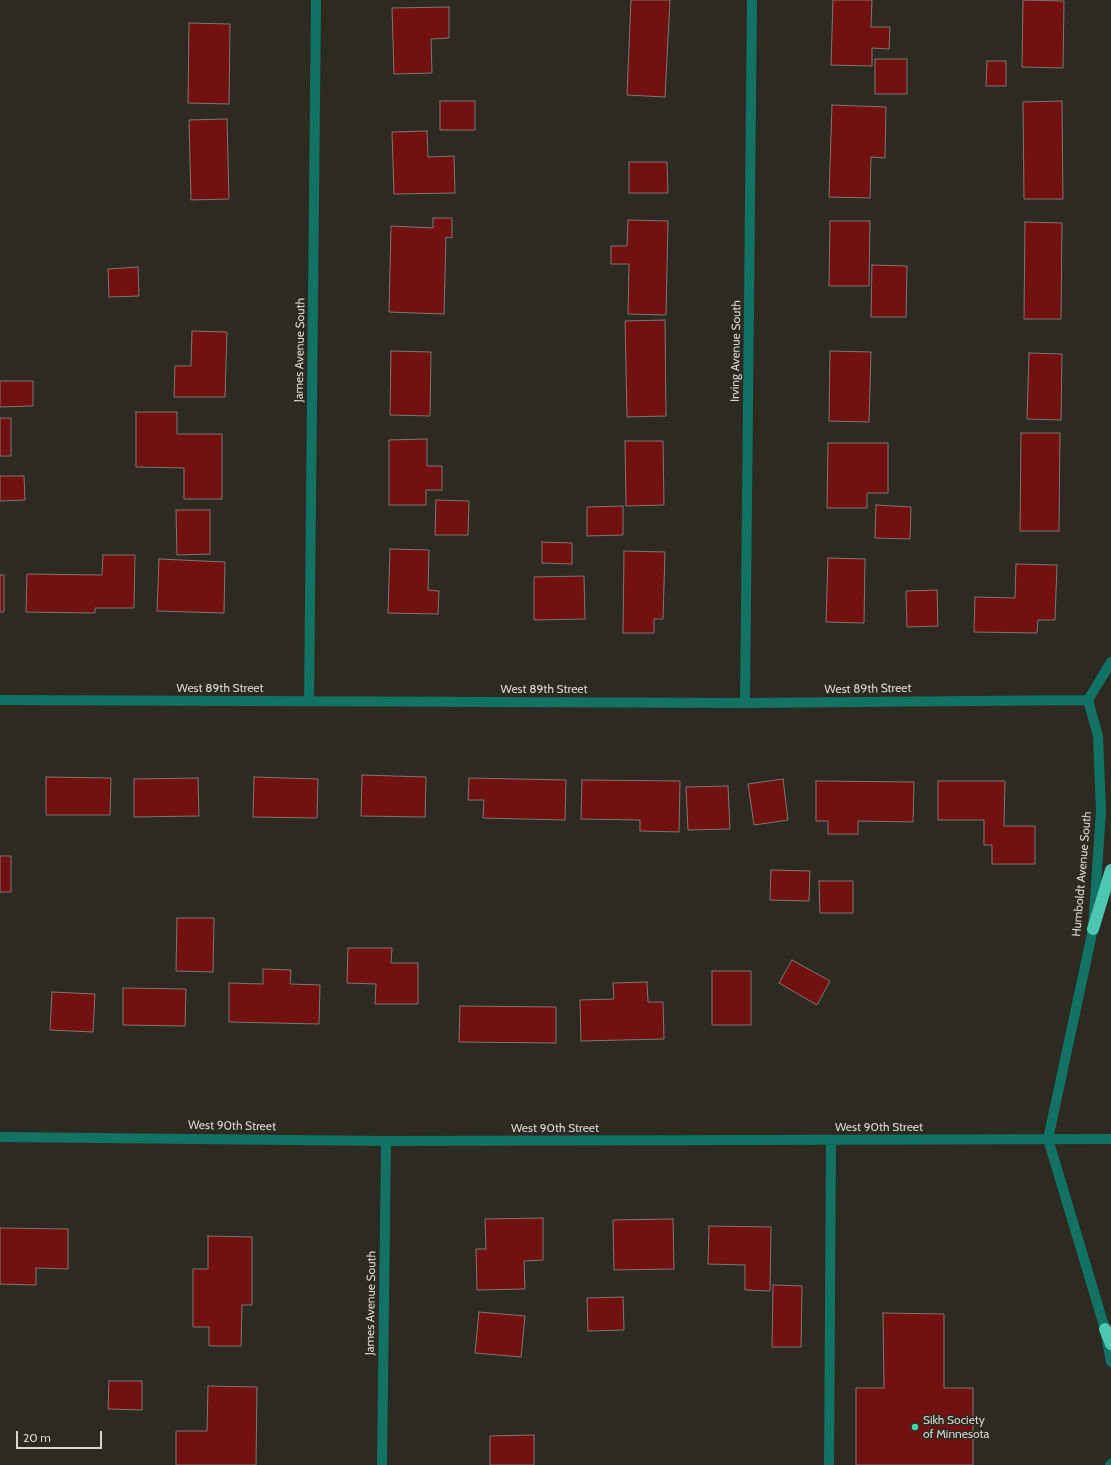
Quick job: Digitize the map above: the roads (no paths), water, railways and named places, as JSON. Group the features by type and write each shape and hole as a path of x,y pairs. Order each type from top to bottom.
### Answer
{"highway":[{"path":"1093,928 1111,870"},
{"path":"1105,1329 1111,1344"}],"street":[{"name":"James Avenue South","path":"309,701 316,0"},
{"name":"Irving Avenue South","path":"745,703 752,0"},
{"path":"1088,700 1111,662"},
{"name":"West 89th Street","path":"0,700 745,703 1088,700"},
{"name":"Humboldt Avenue South","path":"1048,1139 1093,928 1101,811 1098,736 1088,700"},
{"name":"West 90th Street","path":"0,1137 386,1141 1111,1139"},
{"path":"1048,1139 1105,1329 1111,1362"},
{"path":"829,1465 831,1140"},
{"name":"James Avenue South","path":"382,1465 386,1141"}],"place":[{"name":"Sikh Society of Minnesota","path":"915,1427"}]}
